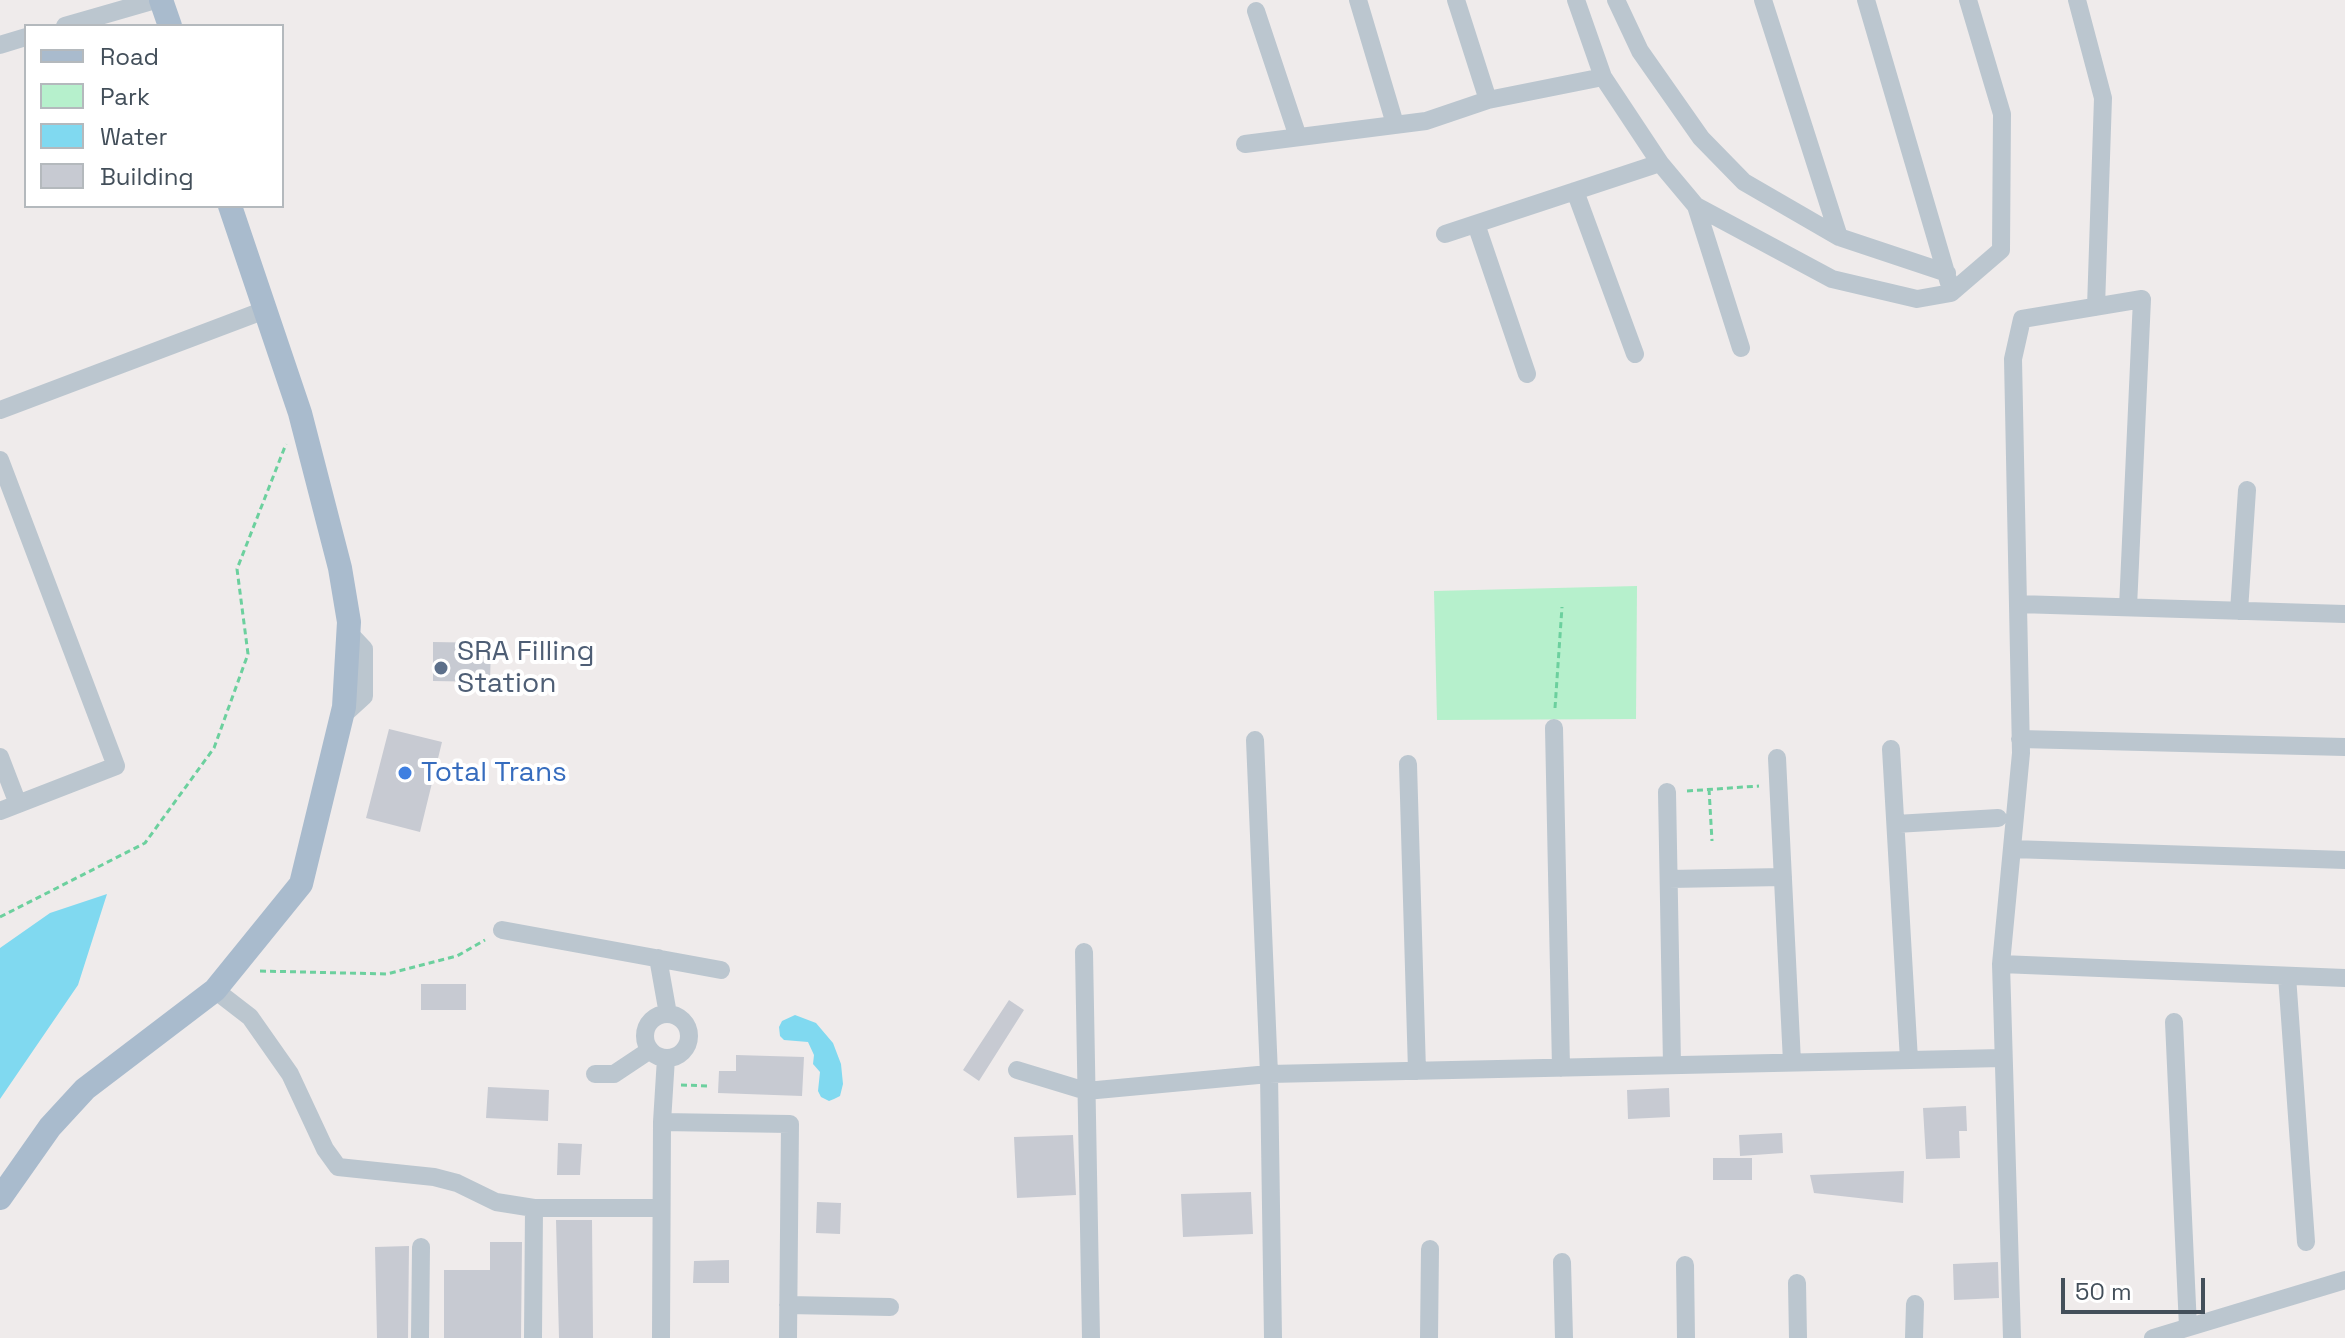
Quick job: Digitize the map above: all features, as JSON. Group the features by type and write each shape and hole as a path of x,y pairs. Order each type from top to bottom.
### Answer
{"main road":[{"path":"158,0 169,24"},
{"path":"0,1198 50,1127 85,1089 215,990 301,884 341,717 348,632 340,568 300,413 231,208"}],"street":[{"path":"72,24 158,0"},
{"path":"1358,0 1395,124"},
{"path":"1456,0 1488,100"},
{"path":"1576,0 1603,77 1660,163 1696,206 1832,279 1917,299 1951,293 2001,250 2002,114 1968,0"},
{"path":"1616,0 1640,51 1701,138 1744,182 1839,237 1947,273"},
{"path":"1763,0 1839,237"},
{"path":"1866,0 1951,293"},
{"path":"2077,0 2103,98 2096,307"},
{"path":"1256,11 1298,137"},
{"path":"0,45 24,38"},
{"path":"1245,144 1426,121 1488,100 1603,77"},
{"path":"1445,234 1660,163"},
{"path":"1575,191 1635,354"},
{"path":"1696,206 1741,348"},
{"path":"1476,224 1527,374"},
{"path":"2012,1338 2001,964 2020,739 2013,359 2022,319 2142,299 2128,607"},
{"path":"0,410 265,310"},
{"path":"0,460 116,766 9,808 0,757"},
{"path":"2239,611 2247,490"},
{"path":"2018,604 2345,614"},
{"path":"1554,728 1561,1068"},
{"path":"2020,739 2345,747"},
{"path":"1255,740 1269,1074 1273,1338"},
{"path":"1891,749 1909,1060"},
{"path":"1777,758 1792,1062"},
{"path":"1408,764 1417,1071"},
{"path":"1667,792 1672,1065"},
{"path":"1896,824 1998,818"},
{"path":"2012,849 2345,860"},
{"path":"1669,879 1783,877"},
{"path":"502,930 721,970"},
{"path":"1084,952 1091,1338"},
{"path":"658,958 668,1014"},
{"path":"2001,964 2345,978"},
{"path":"2287,976 2306,1242"},
{"path":"215,990 250,1017 290,1074 325,1149 338,1167 434,1177 457,1183 496,1202 534,1208 661,1208"},
{"path":"595,1074 614,1074 658,1054 683,1052 689,1033 682,1020 668,1014 655,1018 646,1029 646,1044 658,1054 665,1085 662,1122 661,1338"},
{"path":"2174,1022 2188,1327"},
{"path":"1017,1070 1086,1091 1269,1074 2002,1058"},
{"path":"662,1122 790,1124 788,1338"},
{"path":"533,1338 534,1208"},
{"path":"420,1338 421,1247"},
{"path":"1429,1338 1430,1249"},
{"path":"1562,1262 1564,1338"},
{"path":"1685,1265 1686,1338"},
{"path":"2153,1338 2345,1280"},
{"path":"1797,1283 1798,1338"},
{"path":"1914,1338 1915,1304"},
{"path":"788,1305 890,1307"}],"path":[{"path":"0,917 145,843 214,748 248,654 237,569 300,413"},
{"path":"1554,728 1562,607"},
{"path":"1667,792 1778,785"},
{"path":"1709,789 1712,841"},
{"path":"233,970 387,974 457,956 502,930"},
{"path":"665,1085 710,1086"}],"green space":[{"path":"1637,586 1636,719 1437,720 1434,591"}],"water":[{"path":"107,894 78,985 0,1099 0,948 50,913"},
{"path":"795,1015 816,1023 833,1043 841,1064 843,1084 840,1096 829,1101 821,1097 818,1091 820,1072 813,1064 814,1055 808,1042 784,1040 780,1036 782,1021"}],"building":[{"path":"433,642 491,643 490,682 433,681"},
{"path":"389,729 442,742 420,832 366,818"},
{"path":"421,984 466,984 466,1010 421,1010"},
{"path":"1009,1000 1024,1010 979,1081 963,1070"},
{"path":"736,1055 804,1057 802,1096 718,1093 719,1071 736,1071"},
{"path":"488,1087 549,1090 548,1121 486,1118"},
{"path":"1669,1088 1670,1117 1628,1119 1627,1090"},
{"path":"1966,1106 1967,1131 1959,1131 1960,1158 1926,1159 1923,1108"},
{"path":"1782,1133 1783,1153 1740,1156 1739,1135"},
{"path":"1073,1135 1076,1195 1017,1198 1014,1137"},
{"path":"558,1143 582,1144 580,1175 557,1175"},
{"path":"1713,1158 1752,1158 1752,1180 1713,1180"},
{"path":"1904,1171 1903,1203 1814,1193 1810,1175"},
{"path":"1251,1192 1253,1234 1183,1237 1181,1194"},
{"path":"817,1202 841,1203 840,1234 816,1233"},
{"path":"556,1220 592,1220 593,1338 559,1338"},
{"path":"490,1242 522,1242 521,1338 444,1338 444,1270 490,1270"},
{"path":"409,1246 408,1338 377,1338 375,1247"},
{"path":"729,1260 729,1283 693,1283 694,1261"},
{"path":"1998,1262 1999,1298 1954,1300 1953,1264"}],"place":[{"name":"SRA Filling Station","path":"441,668"},
{"name":"Total Trans","path":"405,773"}]}
